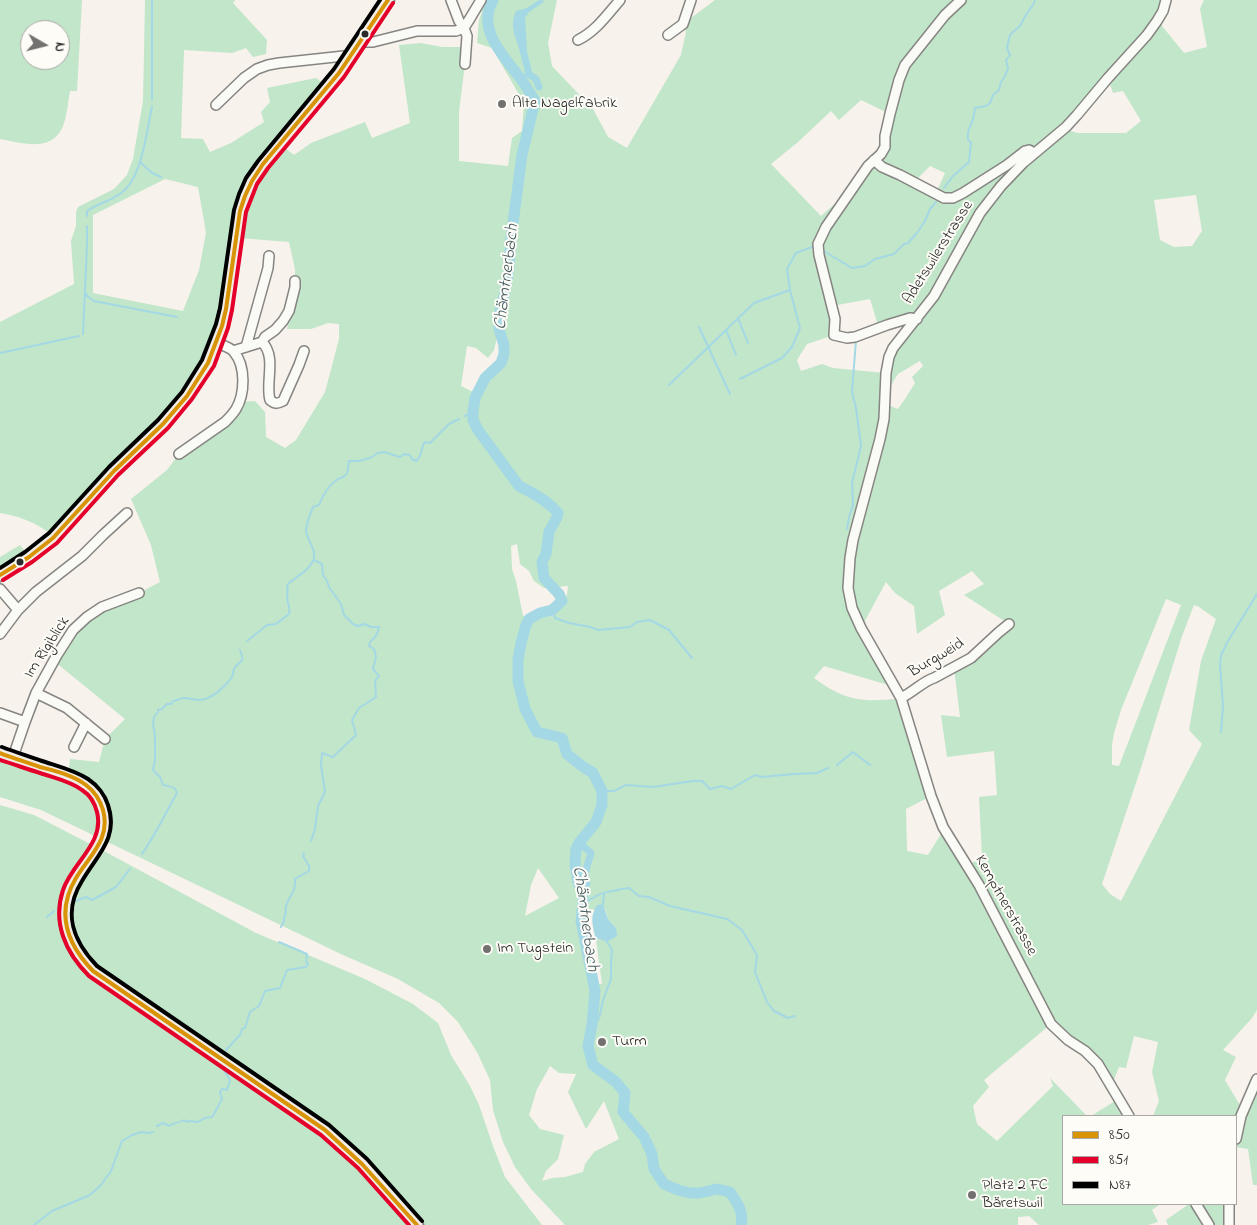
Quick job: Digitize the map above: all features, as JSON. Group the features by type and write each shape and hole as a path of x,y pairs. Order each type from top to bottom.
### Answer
{"main road":[{"path":"0,575 30,557 53,538 114,471 173,414 196,383 208,363 226,309 238,217 245,196 257,172 328,86 388,0"},
{"path":"0,753 84,783 95,794 103,809 105,824 102,839 93,856 76,879 69,893 66,909 66,928 69,937 75,951 86,964 325,1130 370,1170 417,1225"}],"street":[{"path":"451,0 467,36 465,64"},
{"path":"362,39 367,42 373,42 417,31 456,31 464,28 481,0"},
{"path":"578,40 602,22 620,0"},
{"path":"668,35 683,24 691,0"},
{"path":"916,319 910,318 851,338 834,335 835,319 818,244 826,227 868,166 885,147 885,136 890,114 899,80 906,65 945,15 962,0"},
{"name":"Adetswilerstrasse","path":"895,687 861,628 852,608 848,588 853,540 882,432 887,362 893,348 940,286 980,213 1009,177 1034,153 1066,127 1147,35 1158,21 1166,0"},
{"path":"216,105 244,78 268,65 349,57"},
{"path":"874,160 882,167 944,198 953,198 1025,151 1029,150 1034,153"},
{"path":"246,346 268,268 269,256"},
{"path":"233,351 262,342 283,321 289,311 295,281"},
{"path":"262,342 265,345 270,364 268,394 270,400 274,403 283,401 304,351"},
{"path":"178,454 226,422 236,409 241,397 242,376 240,365 233,351 216,343"},
{"path":"0,634 18,610 36,592 82,556 128,513"},
{"path":"0,589 18,610"},
{"name":"Im Rigiblick","path":"13,757 36,693 73,630 86,617 102,606 139,594"},
{"name":"Burgweid","path":"901,698 929,679 971,658 1009,624"},
{"name":"Kemptnerstrasse","path":"895,687 901,698 937,813 947,834 979,885 1051,1024 1098,1064 1128,1115"},
{"name":"Im Rigiblick","path":"36,693 67,708 105,739"},
{"path":"0,713 25,722"},
{"path":"74,747 86,723"},
{"path":"1237,1134 1241,1116 1257,1078"},
{"path":"1197,1205 1210,1225"},
{"path":"1229,1205 1229,1225"}],"green space":[{"path":"0,0 82,0 77,91 70,91 63,126 52,140 44,143 27,144 0,139"},
{"path":"145,0 235,0 233,3 267,40 266,54 253,57 246,48 232,53 184,50 181,138 203,139 210,152 231,143 264,122 261,112 270,102 267,88 316,78 328,87 252,181 226,309 196,383 50,534 27,520 0,513 0,322 74,284 71,241 76,226 76,212 78,207 114,189 127,175 133,159 143,101","holes":["165,179 198,187 206,233 199,270 183,311 93,293 93,215"]},
{"path":"481,0 557,0 548,43 552,66 593,109 608,137 627,148 681,55 686,32 683,24 715,0 1166,0 1158,21 1184,53 1207,47 1200,9 1204,0 1257,0 1257,1010 1223,1050 1236,1057 1225,1080 1238,1102 1244,1107 1257,1079 1257,1185 1253,1185 1248,1149 1237,1147 1237,1115 1153,1115 1159,1101 1152,1072 1158,1042 1134,1036 1126,1068 1119,1067 1111,1087 1098,1064 1051,1024 984,1080 989,1087 973,1106 977,1124 997,1141 1053,1086 1050,1078 1086,1115 1062,1115 1062,1205 1159,1205 1152,1210 1158,1222 1148,1225 1039,1225 1029,1216 1018,1217 1018,1225 565,1225 531,1189 515,1167 503,1142 493,1110 490,1080 477,1052 458,1022 439,1003 398,979 343,955 41,810 0,797 0,753 68,776 70,759 99,762 105,739 125,719 54,661 87,617 160,582 151,545 131,499 167,470 179,454 225,422 239,402 255,401 265,412 266,437 285,448 296,440 325,392 339,339 339,324 328,323 311,329 287,329 295,287 295,269 289,242 239,238 250,198 266,171 285,148 294,155 311,143 365,122 372,138 410,123 399,45 421,43 442,47 467,47 459,112 459,161 508,166 512,138 522,131 524,103 492,48 477,43 479,20 482,12 476,8","holes":["1108,78 1113,93 1123,91 1141,121 1126,133 1077,133 1066,127","861,100 890,114 881,154 848,192 821,216 771,164 831,111 839,120","930,166 945,173 936,193 914,182","1196,195 1202,231 1192,246 1174,247 1160,240 1154,200","870,299 877,322 873,331 916,319 889,357 885,373 833,368 822,364 801,371 797,360 807,344 834,335 832,306","505,329 508,353 479,395 461,386 467,346 476,348 488,358 494,350 498,333","920,361 923,366 912,377 915,383 898,409 885,404 885,395 898,374","517,544 520,564 529,571 534,581 544,588 568,586 567,595 555,615 532,620 523,616 512,569 511,546","972,571 984,584 964,595 1009,624 954,668 960,717 941,715 947,757 994,751 997,795 979,797 982,856 968,866 944,829 928,855 907,851 906,809 931,796 901,698 865,700 845,696 835,692 814,678 824,666 895,687 861,628 886,582 895,593 914,606 917,634 945,615 939,591","1166,599 1181,605 1119,766 1112,765 1114,733 1121,710","1194,605 1216,619 1201,661 1189,730 1202,744 1121,901 1110,894 1102,884 1182,636","538,868 559,898 525,916 531,885","605,908 608,919 616,928 596,940 602,984 594,983 581,928 582,911","550,1066 559,1073 576,1074 568,1092 586,1129 604,1101 619,1139 594,1152 585,1164 583,1172 542,1181 546,1171 558,1159 564,1135 540,1129 529,1115 537,1089"]},
{"path":"20,545 29,557 0,575 0,557"},
{"path":"0,805 34,815 256,933 365,979 413,1004 438,1023 451,1055 479,1105 505,1177 542,1225 0,1225"},
{"path":"1115,1101 1128,1115 1093,1115"},
{"path":"1188,1205 1229,1205 1229,1225 1168,1225 1166,1220"}],"water":[{"path":"539,0 545,1 529,12 525,18 527,50 524,54 521,53 514,32 514,17 516,11 527,8"},
{"path":"603,904 608,919 616,928 617,936 607,942 600,939 596,940 592,922 593,913 597,905"}],"waterway":[{"path":"152,0 152,100"},
{"name":"Chämtnerbach","path":"493,0 488,20 493,40 535,101 522,155 509,268 500,310 499,329 504,345 504,354 501,363 485,378 475,398 473,420 478,430 519,486 535,494 558,513 549,532 546,554 542,562 544,578 559,594 562,601 552,610 540,613 529,619 521,643 518,660 518,681 525,709 537,732 562,738 567,754 593,773 602,791 602,805 596,822 579,843 576,849 575,864 578,883 583,891 581,921 595,991 588,1046 593,1065 616,1082 625,1093 623,1112 644,1137 652,1154 654,1169 664,1184 690,1193 717,1189 730,1192 741,1211 741,1225"},
{"path":"944,188 953,176 969,162 971,142 968,140 968,135 975,108 986,106 990,103 993,95 999,90 1008,68 1006,60 1010,55 1007,48 1010,35 1020,26 1035,0"},
{"path":"522,46 528,74 536,79 539,87"},
{"path":"87,216 87,211 121,193 134,177 146,140 152,106"},
{"path":"140,162 152,173 161,177"},
{"path":"822,250 852,268 865,266 875,259 894,254 917,233 936,202"},
{"path":"83,334 87,226"},
{"path":"740,379 782,358 792,347 800,328 790,290 787,269 796,253 812,247"},
{"path":"669,385 754,303 790,290"},
{"path":"85,292 94,301 177,317"},
{"path":"738,318 748,343"},
{"path":"699,327 730,394"},
{"path":"726,330 736,355"},
{"path":"0,353 79,336"},
{"path":"847,529 853,505 852,483 861,446 852,392 856,340"},
{"path":"465,416 473,412"},
{"path":"247,641 267,625 276,624 289,614 287,585 311,565 314,557 306,530 311,512 313,507 319,505 331,484 346,475 349,461 359,461 384,452 400,457 404,454 410,455 416,461 425,442 430,443 449,424 459,419"},
{"path":"311,841 315,829 318,806 325,792 321,765 322,753 333,757 356,735 352,720 359,708 376,697 375,681 379,676 373,669 376,657 374,649 369,646 379,627 371,627 365,624 358,626 353,624 344,615 341,604 323,575 322,564 314,560"},
{"path":"1221,732 1223,706 1221,655 1257,594"},
{"path":"552,610 555,618 598,630 630,627 637,622 650,620 669,630 692,658"},
{"path":"142,854 177,793 174,788 163,785 160,777 153,770 155,760 154,717 158,710 167,704 171,704 173,701 184,698 205,699 218,692 229,681 234,669 242,660 240,650"},
{"path":"837,765 853,752 870,765"},
{"path":"602,791 614,791 626,785 653,787 693,781 702,781 710,789 722,786 731,789 755,775 761,777 817,773 828,768"},
{"path":"579,843 591,854 586,872 587,884 583,891"},
{"path":"281,927 286,913 286,906 294,888 295,879 309,871 309,866 303,856 304,853"},
{"path":"76,901 86,897 92,900 116,887 130,869"},
{"path":"583,902 602,893 629,888 639,896 649,897 670,906 727,919 742,930 757,955 755,972 767,1002 774,1011 788,1018 795,1016"},
{"path":"603,904 604,893"},
{"path":"47,917 54,911"},
{"path":"226,1050 240,1035 242,1029 245,1028 250,1012 259,1006 265,991 280,988 287,970 306,967 308,964 306,962 307,954 279,942"},
{"path":"592,1025 599,1019 603,1000 611,979 612,950 607,942"},
{"path":"157,1126 163,1123 169,1126 184,1120 187,1122 198,1122 212,1117 222,1099 220,1092 222,1089 227,1090 230,1080 222,1067"},
{"path":"34,1225 52,1211 90,1195 101,1185 111,1171 122,1141 141,1132 153,1132"}],"transit line":[{"name":"N87","path":"0,568 25,552 49,533 109,467 158,420 182,392 202,360 216,324 234,210 246,178 334,69 380,0"},
{"name":"850","path":"0,575 29,557 53,538 114,471 163,424 187,396 208,363 222,326 240,211 252,181 263,164 339,73 388,0"},
{"name":"851","path":"3,580 32,562 57,543 118,475 168,428 192,399 214,366 228,328 246,212 257,184 268,168 344,77 393,3"},
{"name":"N87","path":"2,747 83,776 97,787 107,801 111,817 109,837 76,893 72,915 76,937 97,966 329,1125 367,1159 422,1221"},
{"name":"850","path":"0,753 75,779 92,790 102,806 105,820 102,838 76,878 66,904 67,928 76,950 84,961 93,971 325,1130 362,1164 417,1225"},
{"name":"851","path":"0,760 72,784 87,794 95,806 98,823 96,833 92,843 67,880 60,902 60,926 63,937 81,967 89,976 321,1135 358,1168 409,1225"}],"place":[{"name":"Alte Nagelfabrik","path":"502,104"},
{"name":"Im Tugstein","path":"487,949"},
{"name":"Turm","path":"602,1042"},
{"name":"Platz 2 FC Bäretswil","path":"972,1195"}]}
